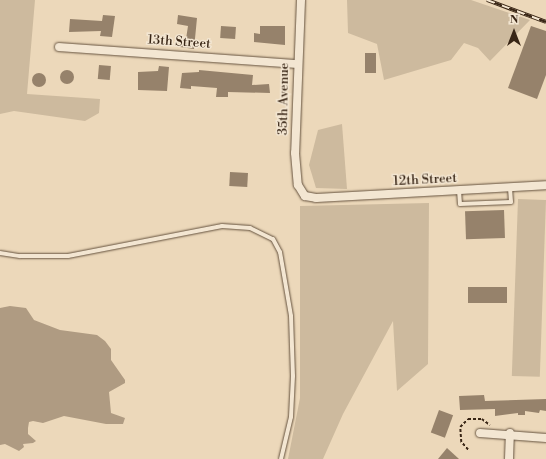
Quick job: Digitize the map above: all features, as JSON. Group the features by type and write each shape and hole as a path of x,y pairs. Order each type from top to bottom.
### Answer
{"street":[{"name":"35th Avenue","path":"300,0 295,153 298,185 305,196"},
{"name":"13th Street","path":"60,47 297,64"},
{"name":"12th Street","path":"305,196 316,198 546,185"},
{"path":"480,433 510,433 546,438"},
{"path":"509,459 510,433"}],"lane":[{"path":"459,190 460,204 510,202 510,186"},
{"path":"0,253 20,256 68,256 222,226 250,228 273,239 280,252 291,316 294,376 291,417 281,459"}],"shaded area":[{"path":"0,0 35,0 27,94 100,99 99,113 85,121 14,111 0,114"},
{"path":"347,0 471,0 530,20 490,61 478,48 464,43 451,60 384,80 377,44 348,33"},
{"path":"342,124 347,189 316,188 309,165 318,130"},
{"path":"518,199 546,200 540,377 512,376"},
{"path":"429,203 428,364 397,391 393,321 343,414 323,459 288,459 300,398 300,206"},
{"path":"10,306 26,308 34,320 60,330 97,335 105,341 111,349 111,360 125,380 125,383 109,392 111,413 125,418 123,424 106,424 64,416 43,423 33,421 29,422 28,434 36,441 33,443 23,444 24,447 19,451 5,444 0,445 0,308"}],"building":[{"path":"103,15 115,16 112,37 100,36 101,31 69,32 70,19 102,21"},
{"path":"178,15 197,18 194,49 180,47 181,38 186,39 188,26 177,24"},
{"path":"221,26 236,27 235,39 220,38"},
{"path":"260,26 285,26 285,45 254,42 254,33 260,34"},
{"path":"531,26 546,31 546,75 537,99 508,88"},
{"path":"365,53 376,53 376,73 365,73"},
{"path":"99,65 111,66 110,80 98,79"},
{"path":"159,66 169,67 167,91 138,90 138,72 158,71"},
{"path":"67,70 72,72 74,77 72,82 67,84 62,82 60,77 62,72"},
{"path":"199,70 253,75 252,85 269,84 270,93 228,92 228,97 216,97 217,88 191,86 191,89 180,88 182,73 199,72"},
{"path":"39,73 44,75 46,80 44,85 39,87 34,85 32,80 34,75"},
{"path":"230,172 248,173 247,187 229,186"},
{"path":"504,210 505,238 466,239 465,211"},
{"path":"468,287 507,287 507,303 468,303"},
{"path":"484,395 485,401 546,399 546,411 540,410 539,413 525,411 525,415 518,415 518,413 495,416 495,409 460,410 459,396"},
{"path":"439,410 453,415 445,438 431,433"},
{"path":"447,448 459,459 438,459"}],"railway":[{"path":"487,0 546,22"}]}
